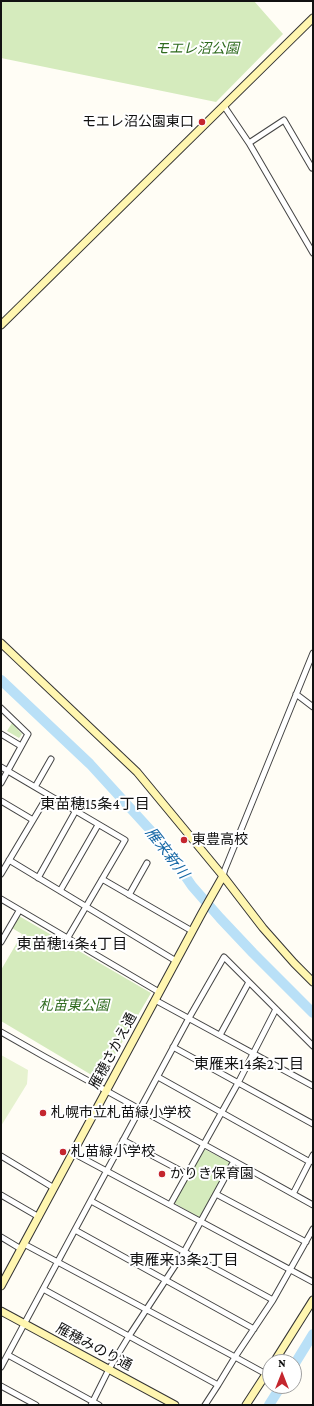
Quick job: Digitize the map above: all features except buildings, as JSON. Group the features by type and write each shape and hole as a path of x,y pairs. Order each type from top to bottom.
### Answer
{"street":[{"path":"1,325 313,18"},
{"path":"224,106 249,143 313,253"},
{"path":"249,143 284,120 312,168"},
{"path":"1,643 137,772 223,876 263,928 313,982"},
{"path":"223,876 313,653"},
{"path":"296,694 313,707"},
{"path":"1,708 28,734 1,782"},
{"path":"1,734 21,746"},
{"path":"35,787 51,759"},
{"path":"1,767 75,812 125,840 67,939"},
{"path":"1,874 3,864 9,860 48,795"},
{"path":"1,801 33,820"},
{"path":"38,878 75,812"},
{"path":"60,891 98,825"},
{"path":"9,860 176,961"},
{"path":"129,895 146,863"},
{"name":"雁穂さかえ通","path":"1,1286 223,876"},
{"path":"102,879 192,931"},
{"path":"1,899 19,911 160,992"},
{"path":"1,942 19,911"},
{"path":"1,1367 173,1047 224,957 313,1046"},
{"path":"220,1035 249,982"},
{"path":"156,1000 313,1086"},
{"path":"170,1205 238,1083 276,1009"},
{"path":"1,1032 313,1205"},
{"path":"173,1047 313,1124"},
{"path":"158,1077 310,1162"},
{"path":"123,1140 188,1174"},
{"path":"73,1153 313,1282"},
{"path":"1,1156 54,1188"},
{"path":"293,1194 313,1156"},
{"path":"92,1403 109,1369 129,1336 184,1252 234,1161"},
{"path":"216,1194 306,1242"},
{"path":"1,1195 38,1217"},
{"path":"91,1201 273,1300"},
{"path":"205,1405 273,1300 313,1229"},
{"path":"75,1230 254,1329"},
{"path":"1,1237 57,1262 236,1357 262,1368"},
{"path":"43,1289 218,1385"},
{"path":"279,1354 313,1300"},
{"name":"雁穂みのり通","path":"1,1311 174,1405"},
{"path":"8,1355 92,1403 99,1405"},
{"path":"246,1405 262,1380"},
{"path":"1,1386 36,1405"}],"green space":[{"name":"モエレ沼公園","path":"1,1 254,1 283,34 216,102 1,58"},
{"path":"12,723 22,734 19,738 7,731"},
{"name":"札苗東公園","path":"19,916 151,993 100,1080 1,1021 1,970 22,934 12,928"},
{"path":"1,1055 28,1070 27,1084 1,1126"},
{"path":"204,1149 230,1162 200,1218 174,1203"}],"waterway":[{"name":"雁来新川","path":"1,680 90,764 163,844 192,886 220,918 313,1013"},
{"path":"301,1354 313,1334"},
{"path":"269,1405 276,1394"}],"place":[{"name":"モエレ沼公園東口","path":"202,122"},
{"name":"東豊高校","path":"184,840"},
{"name":"札幌市立札苗緑小学校","path":"43,1113"},
{"name":"札苗緑小学校","path":"63,1152"},
{"name":"かりき保育園","path":"162,1174"}],"district":[{"name":"東苗穂15条4丁目","path":"95,804"},
{"name":"東苗穂14条4丁目","path":"72,944"},
{"name":"東雁来14条2丁目","path":"249,1064"},
{"name":"東雁来13条2丁目","path":"184,1260"}]}
